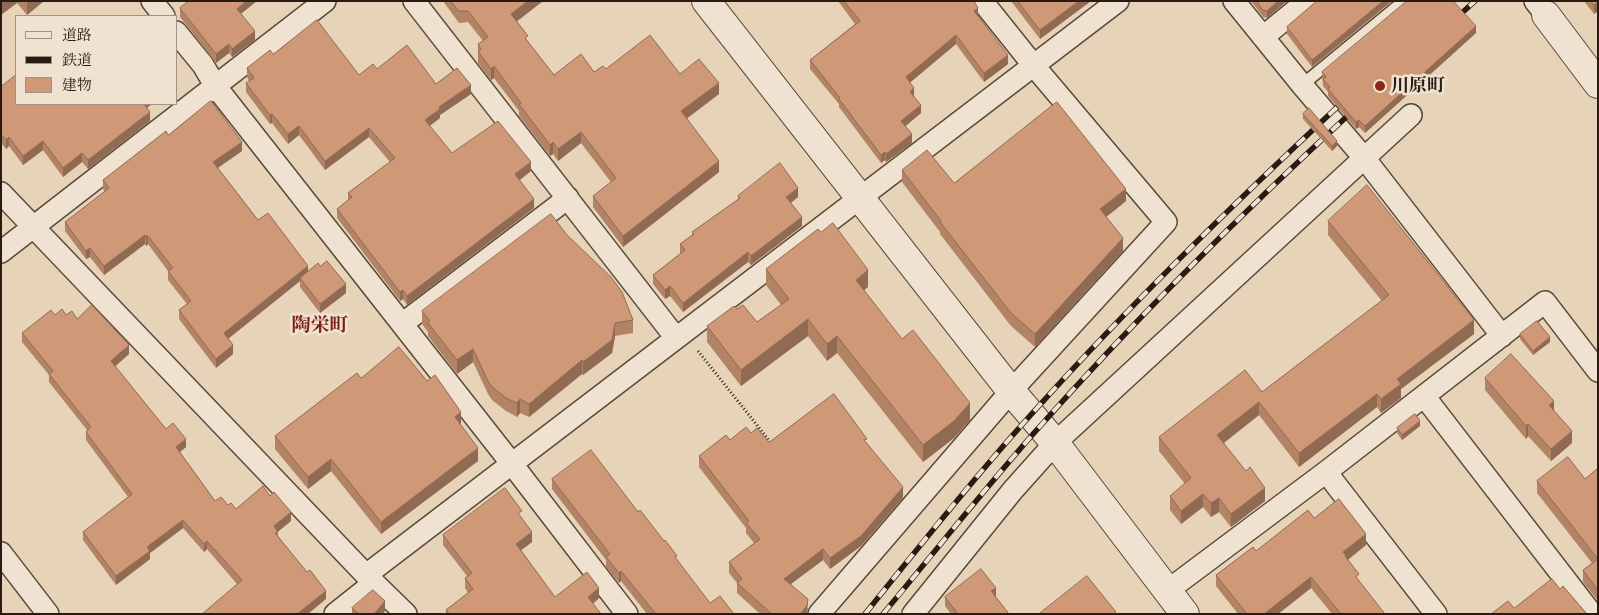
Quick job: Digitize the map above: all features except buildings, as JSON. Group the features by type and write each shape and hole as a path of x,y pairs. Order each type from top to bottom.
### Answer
{"street":[{"path":"152,1 163,15"},
{"path":"1,252 325,1"},
{"path":"414,1 679,336"},
{"path":"706,1 1011,390 1055,443 1185,614"},
{"path":"819,614 1011,390 1166,222 1034,66 982,1"},
{"path":"335,614 370,579 512,464 1118,1"},
{"path":"1234,1 1364,159 1502,336"},
{"path":"1264,37 1307,1"},
{"path":"1540,8 1598,84"},
{"path":"178,34 203,65 216,87 512,464 626,614"},
{"path":"917,612 1013,490 1055,443 1411,114"},
{"path":"1,193 370,579 406,614"},
{"path":"402,324 568,198"},
{"path":"1167,591 1326,472 1545,302 1598,371"},
{"path":"1424,396 1592,614"},
{"path":"1326,472 1436,614"},
{"path":"1,553 48,614"}],"lane":[{"path":"1302,85 1404,1"}],"path":[{"path":"679,336 777,451"}],"railway":[{"path":"1453,21 1475,1"},
{"path":"865,614 993,458 1092,348 1218,221 1347,98"},
{"path":"883,614 1015,455 1111,349 1232,226 1356,108"}],"place":[{"name":"川原町","path":"1380,86"}],"district":[{"name":"陶栄町","path":"320,326"}]}
